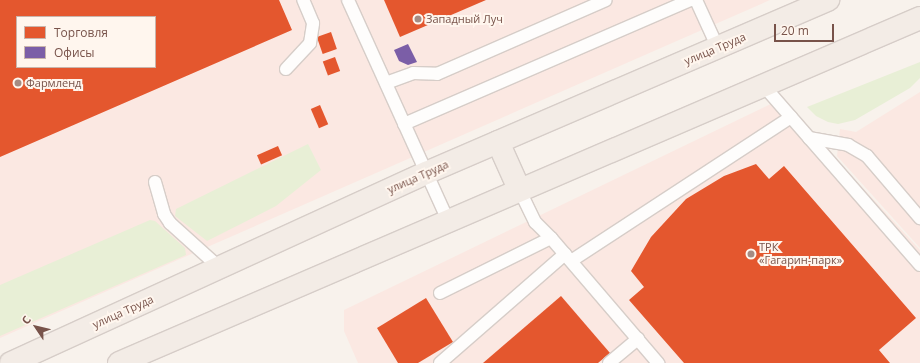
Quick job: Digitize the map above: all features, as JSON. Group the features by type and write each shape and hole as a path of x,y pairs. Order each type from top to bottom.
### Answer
{"main road":[{"name":"улица Труда","path":"11,363 221,269 426,173 828,0"},
{"path":"119,363 519,189 920,18"},
{"path":"498,142 519,189"}],"lane":[{"path":"286,68 310,43 313,23 303,0"},
{"path":"348,0 448,220"},
{"path":"386,83 413,73 437,74 606,0"},
{"path":"404,124 690,0"},
{"path":"696,0 718,48"},
{"path":"763,84 920,265"},
{"path":"440,363 568,258 791,117"},
{"path":"809,138 848,145 867,156 920,218"},
{"path":"155,182 164,214 170,223 221,269"},
{"path":"519,189 535,222 551,238 658,363"},
{"path":"440,292 551,238"},
{"path":"609,363 638,339"}],"shaded area":[{"path":"0,0 770,0 0,338"},
{"path":"920,92 920,248 837,156 840,129 856,132"},
{"path":"781,99 920,250 920,363 358,363 344,331 344,310"}],"green space":[{"path":"920,62 920,78 910,88 855,120 838,124 828,122 816,116 807,107"},
{"path":"308,144 321,170 276,206 207,241 175,216 176,209"},
{"path":"150,220 155,221 185,248 186,255 0,336 0,285"}],"building: Торговля":[{"path":"0,0 279,0 292,30 0,157"},
{"name":"Западный Луч","path":"384,0 486,0 400,37"},
{"path":"331,32 337,49 323,54 317,37"},
{"path":"335,57 340,71 328,76 323,61"},
{"path":"320,105 328,124 319,128 311,109"},
{"path":"278,146 282,155 261,164 257,155"},
{"name":"ТРК «Гагарин-парк»","path":"756,164 769,179 784,166 916,318 879,350 890,363 684,363 629,300 644,287 631,271 651,237 686,199 724,176"},
{"path":"561,296 610,353 598,363 483,363"},
{"path":"426,298 453,342 418,363 398,363 377,328"}],"building: Офисы":[{"path":"408,44 417,62 408,65 399,61 394,50"}],"place":[{"name":"Западный Луч","path":"418,19"},
{"name":"Фармленд","path":"18,83"},
{"name":"ТРК «Гагарин-парк»","path":"751,254"}]}
